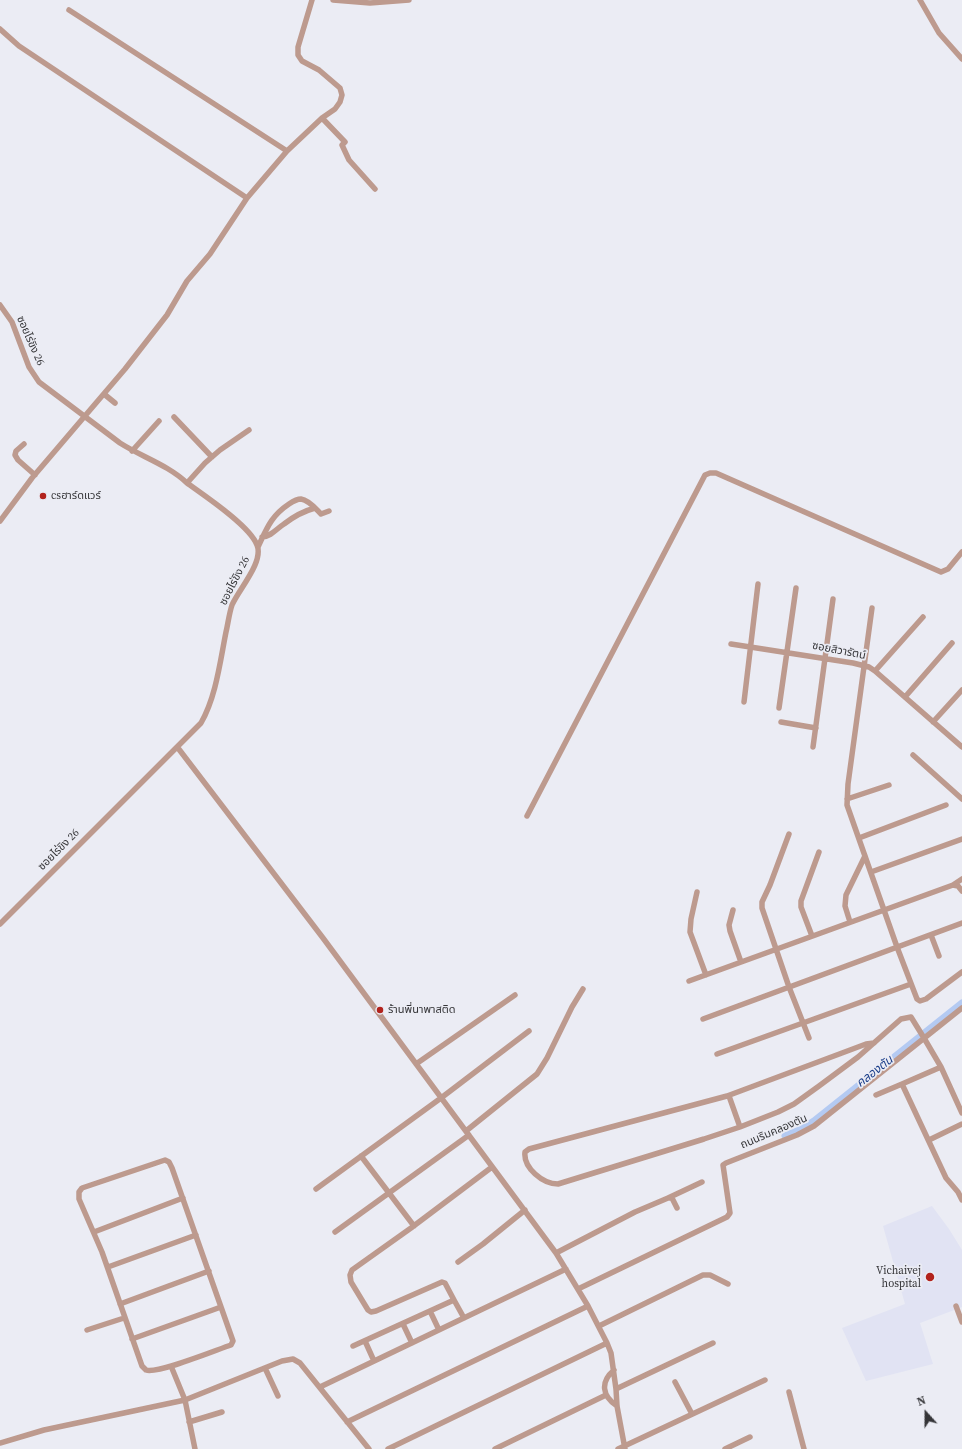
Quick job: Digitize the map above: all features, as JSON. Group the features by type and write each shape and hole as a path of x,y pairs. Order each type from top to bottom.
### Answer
{"street":[{"path":"0,521 33,473 104,394 167,315 187,282 210,254 247,198 285,150 322,118 335,109 340,102 342,94 340,88 319,70 302,61 298,55 298,47 312,0"},
{"path":"333,0 370,3 409,0"},
{"path":"920,0 939,33 962,59"},
{"path":"69,10 285,150"},
{"path":"0,29 19,46 247,198"},
{"path":"322,118 345,142 342,145 349,160 375,189"},
{"name":"ซอยไร่ขิง 26","path":"0,305 12,322 29,367 39,382 132,451 179,476 242,525 254,538 259,554 258,559 231,607 213,694 208,711 201,723 178,748 0,924"},
{"path":"104,394 115,403"},
{"path":"174,417 212,457"},
{"path":"132,451 159,421"},
{"path":"187,483 212,457 249,430"},
{"path":"24,444 16,451 14,455 33,473"},
{"path":"527,816 705,475 716,473 941,572 948,569 962,552"},
{"path":"258,547 267,526 275,516 294,501 301,499 309,503 321,514 329,511"},
{"path":"262,538 268,537 284,524 308,510 315,508"},
{"path":"744,702 758,584"},
{"path":"779,708 796,588"},
{"path":"813,747 833,599"},
{"path":"872,608 847,799 849,812 910,984 917,999 920,1001 926,999 940,990 962,972"},
{"path":"876,671 923,617"},
{"path":"905,697 952,643"},
{"name":"ซอยสิวารัตน์","path":"731,644 825,658 865,666 876,671 962,747"},
{"path":"933,722 962,690"},
{"path":"781,722 816,728"},
{"path":"178,748 323,938 556,1253 608,1343 614,1370 622,1448 765,1380"},
{"path":"913,756 962,799"},
{"path":"847,799 889,784"},
{"path":"859,838 946,805"},
{"path":"788,834 770,885 762,902 762,908 789,987 809,1038"},
{"path":"871,872 962,839"},
{"path":"812,936 801,907 801,901 820,852"},
{"path":"850,922 846,906 846,895 864,856"},
{"path":"689,981 953,884 962,879"},
{"path":"953,884 958,886 962,891"},
{"path":"697,892 691,919 690,932 706,975"},
{"path":"733,910 729,925 741,962"},
{"path":"703,1019 962,923"},
{"path":"931,935 940,956"},
{"path":"718,1054 910,984"},
{"path":"335,1232 467,1133 537,1074 583,989"},
{"path":"416,1064 515,996"},
{"name":"ถนนริมคลองตัน","path":"578,1289 727,1218 730,1213 723,1165 808,1130 924,1036 962,1008"},
{"path":"874,1043 866,1044 729,1096 529,1148 525,1152 527,1162 531,1169 545,1181 552,1184 558,1184 740,1127 794,1104 874,1043 901,1019 906,1017 911,1017 924,1036 941,1067 962,1113"},
{"path":"316,1189 441,1098 529,1031"},
{"path":"876,1095 941,1067"},
{"path":"902,1084 946,1178 958,1192 962,1200"},
{"path":"729,1096 740,1127"},
{"path":"929,1140 962,1124"},
{"path":"361,1156 414,1226"},
{"path":"165,1160 169,1162 232,1337 233,1341 231,1345 159,1370 146,1370 142,1366 124,1318 108,1267 94,1232 78,1199 79,1192 82,1188 165,1160"},
{"path":"464,1318 445,1283 442,1282 371,1312 368,1310 351,1282 350,1275 352,1270 492,1168"},
{"path":"556,1253 608,1226 702,1182"},
{"path":"94,1232 183,1198"},
{"path":"668,1198 672,1198 677,1208"},
{"path":"458,1262 483,1244 524,1210"},
{"path":"108,1267 196,1234"},
{"path":"320,1387 566,1269"},
{"path":"120,1304 209,1271"},
{"path":"599,1326 703,1275 716,1277 728,1284"},
{"path":"353,1346 454,1300"},
{"path":"347,1422 588,1306"},
{"path":"956,1306 962,1322"},
{"path":"132,1339 221,1307"},
{"path":"430,1311 440,1330"},
{"path":"87,1330 124,1318"},
{"path":"403,1324 412,1344"},
{"path":"365,1341 374,1362"},
{"path":"388,1449 608,1343"},
{"path":"616,1389 713,1344"},
{"path":"0,1443 44,1430 185,1400 282,1361 293,1359 300,1363 369,1449"},
{"path":"171,1366 185,1400 195,1449"},
{"path":"265,1368 278,1396"},
{"path":"614,1370 607,1377 604,1390 611,1402 617,1406"},
{"path":"676,1382 692,1414"},
{"path":"789,1392 804,1449"},
{"path":"495,1449 606,1395"},
{"path":"189,1422 222,1412"},
{"path":"725,1449 750,1437"}],"shaded area":[{"name":"Vichaivej hospital","path":"932,1206 962,1250 962,1307 920,1323 933,1364 866,1381 842,1328 905,1304 883,1226"}],"waterway":[{"name":"คลองตัน","path":"785,1136 802,1129 814,1121 962,1003"}],"place":[{"name":"csฮาร์ดแวร์","path":"43,496"},
{"name":"ร้านพี่นาพาสติด","path":"380,1010"},
{"name":"Vichaivej hospital","path":"930,1277"}]}
